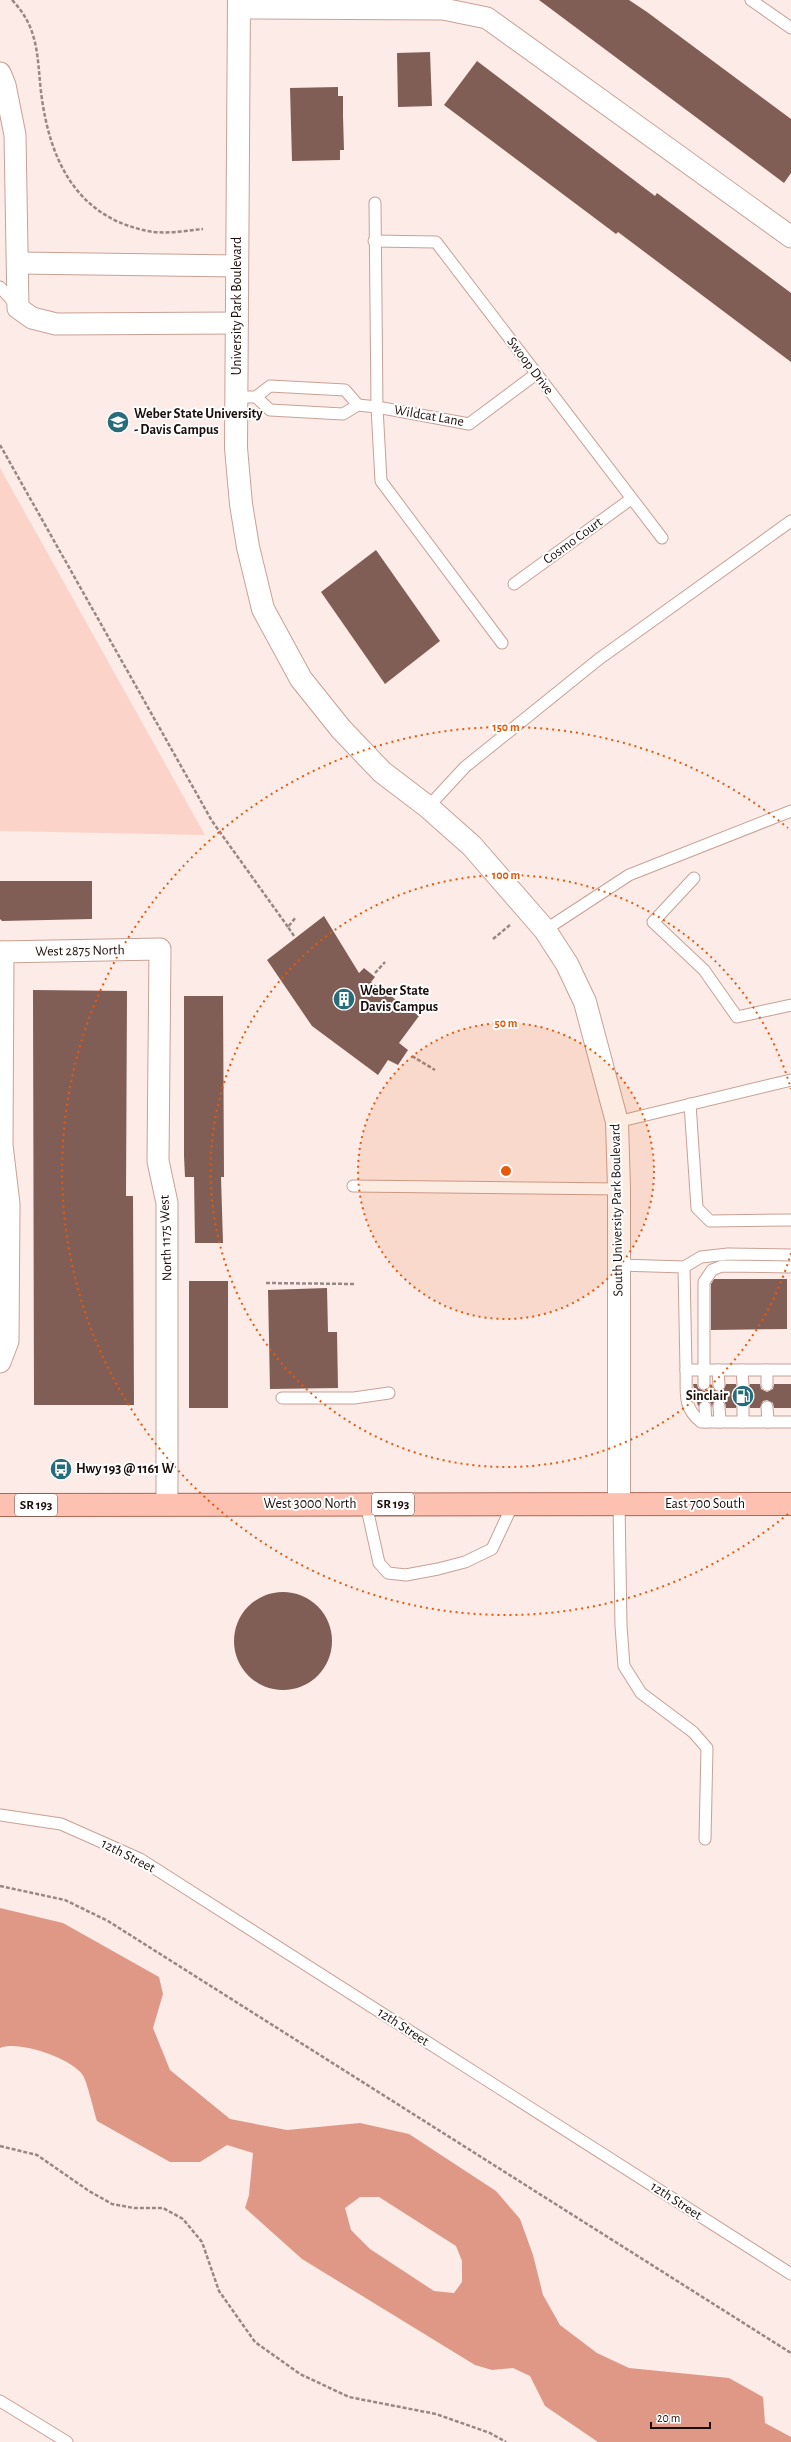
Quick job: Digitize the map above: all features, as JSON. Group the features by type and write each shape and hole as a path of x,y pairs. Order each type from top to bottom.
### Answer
{"main road":[{"name":"West 3000 North","path":"0,1505 619,1503"},
{"name":"East 700 South","path":"619,1503 791,1504"}],"street":[{"path":"239,4 383,4 443,8 487,18 791,237"},
{"name":"University Park Boulevard","path":"239,4 237,323 246,397 236,448 241,504 248,547 263,609"},
{"path":"0,73 5,85 15,135 19,263 18,308 32,318 56,324 237,323"},
{"path":"19,263 237,266"},
{"name":"South University Park Boulevard","path":"263,609 301,679 341,729 382,772 428,807 472,846 545,930 567,964 585,1002 617,1122 619,1189 619,1503"},
{"name":"West 2875 North","path":"1,952 160,950"},
{"name":"North 1175 West","path":"160,950 158,1161 168,1203 167,1504"},
{"path":"0,1362 8,1341 9,1212 2,1145 1,952"}],"lane":[{"path":"751,0 791,28"},
{"path":"375,203 374,241 380,481 502,643"},
{"name":"Swoop Drive","path":"374,241 436,242 662,538"},
{"path":"0,287 18,308"},
{"name":"Wildcat Lane","path":"358,405 377,407 469,424 536,374"},
{"path":"270,386 345,390 358,405 343,414 270,410 246,397 270,386"},
{"name":"Cosmo Court","path":"514,584 631,499"},
{"path":"428,807 465,767 564,687 791,521"},
{"path":"545,930 629,875 791,811"},
{"path":"694,878 653,922 704,970 737,1016 791,1005"},
{"path":"617,1122 791,1080"},
{"path":"690,1104 697,1208 710,1221 791,1220"},
{"path":"353,1186 619,1189"},
{"path":"619,1265 684,1267 702,1258 728,1254 791,1255"},
{"path":"704,1384 704,1282 712,1270 722,1266 791,1268"},
{"path":"684,1267 687,1403 691,1414 701,1422 791,1422"},
{"path":"686,1370 791,1370"},
{"path":"718,1370 719,1385"},
{"path":"742,1370 743,1385"},
{"path":"767,1370 767,1385"},
{"path":"282,1398 354,1398 389,1393"},
{"path":"719,1406 720,1422"},
{"path":"743,1406 743,1422"},
{"path":"705,1407 706,1422"},
{"path":"767,1407 768,1422"},
{"path":"619,1503 621,1626 624,1666 641,1693 692,1732 707,1748 705,1839"},
{"path":"366,1504 379,1563 388,1573 406,1575 465,1562 492,1549 512,1504"},
{"name":"12th Street","path":"0,1815 61,1824 140,1859 791,2274"},
{"path":"0,2401 65,2441"}],"path":[{"path":"12,0 26,15 34,34 45,117 58,159 67,179 82,198 99,213 144,231 176,232 203,229"},
{"path":"0,445 212,821 294,936"},
{"path":"288,927 296,917"},
{"path":"493,939 510,924"},
{"path":"375,973 385,962"},
{"path":"412,1056 435,1070"},
{"path":"266,1283 354,1284"},
{"path":"0,1886 65,1900 108,1921 791,2353"},
{"path":"0,2146 37,2155 89,2191 112,2204 134,2208 164,2208 183,2219 202,2242 219,2291 255,2342 300,2374 349,2397 436,2414 490,2433 506,2442"}],"shaded area":[{"path":"0,468 205,835 0,831"},
{"path":"0,1908 63,1923 159,1977 163,1994 153,2028 170,2070 230,2119 287,2130 360,2123 409,2134 496,2191 520,2219 533,2255 543,2295 560,2325 597,2353 629,2368 729,2378 763,2397 765,2423 791,2437 791,2442 598,2442 545,2406 530,2376 513,2368 492,2370 475,2365 302,2259 245,2208 249,2195 253,2153 227,2145 200,2162 170,2162 97,2121 84,2077 76,2068 56,2057 31,2048 8,2046 0,2048","holes":["360,2197 379,2197 456,2246 462,2261 462,2282 454,2293 434,2291 370,2249 351,2230 345,2208"]}],"building":[{"path":"539,0 629,0 791,119 791,173 784,183"},
{"path":"430,52 432,106 398,107 397,53"},
{"path":"477,61 655,196 657,193 791,293 791,362 618,232 616,234 444,105"},
{"path":"338,87 338,96 343,96 344,150 340,150 340,160 292,161 290,88"},
{"path":"376,550 440,641 385,684 321,592"},
{"path":"0,881 92,881 92,919 2,921 0,919"},
{"name":"Weber State Davis Campus","path":"324,916 359,973 364,968 375,977 371,982 419,1016 399,1043 408,1050 398,1065 388,1060 378,1075 312,1026 267,960"},
{"path":"33,990 127,991 126,1196 133,1196 134,1405 34,1405"},
{"path":"184,996 223,996 224,1177 221,1177 223,1243 195,1243 194,1177 185,1177 184,1156"},
{"path":"714,1279 787,1279 787,1329 711,1330 711,1284"},
{"path":"189,1281 228,1281 228,1408 189,1408"},
{"path":"327,1288 328,1332 337,1332 338,1388 270,1389 268,1290"},
{"name":"Sinclair","path":"693,1384 697,1384 698,1388 704,1391 708,1390 712,1384 713,1389 719,1392 723,1391 726,1384 736,1384 737,1389 743,1392 747,1391 750,1384 760,1384 761,1389 767,1392 773,1389 774,1384 791,1384 791,1408 774,1408 773,1403 767,1400 763,1401 760,1408 750,1408 749,1402 743,1399 737,1402 736,1408 726,1408 725,1402 719,1399 713,1403 712,1408 711,1403 705,1400 698,1406"},
{"path":"283,1592 302,1596 318,1606 328,1622 332,1641 328,1660 318,1676 302,1686 283,1690 264,1686 248,1676 238,1660 234,1641 238,1622 248,1606 264,1596"}],"place":[{"name":"Weber State University - Davis Campus","path":"118,422"},
{"name":"Weber State Davis Campus","path":"344,999"},
{"name":"Sinclair","path":"743,1396"},
{"name":"Hwy 193 @ 1161 W","path":"61,1469"}]}
